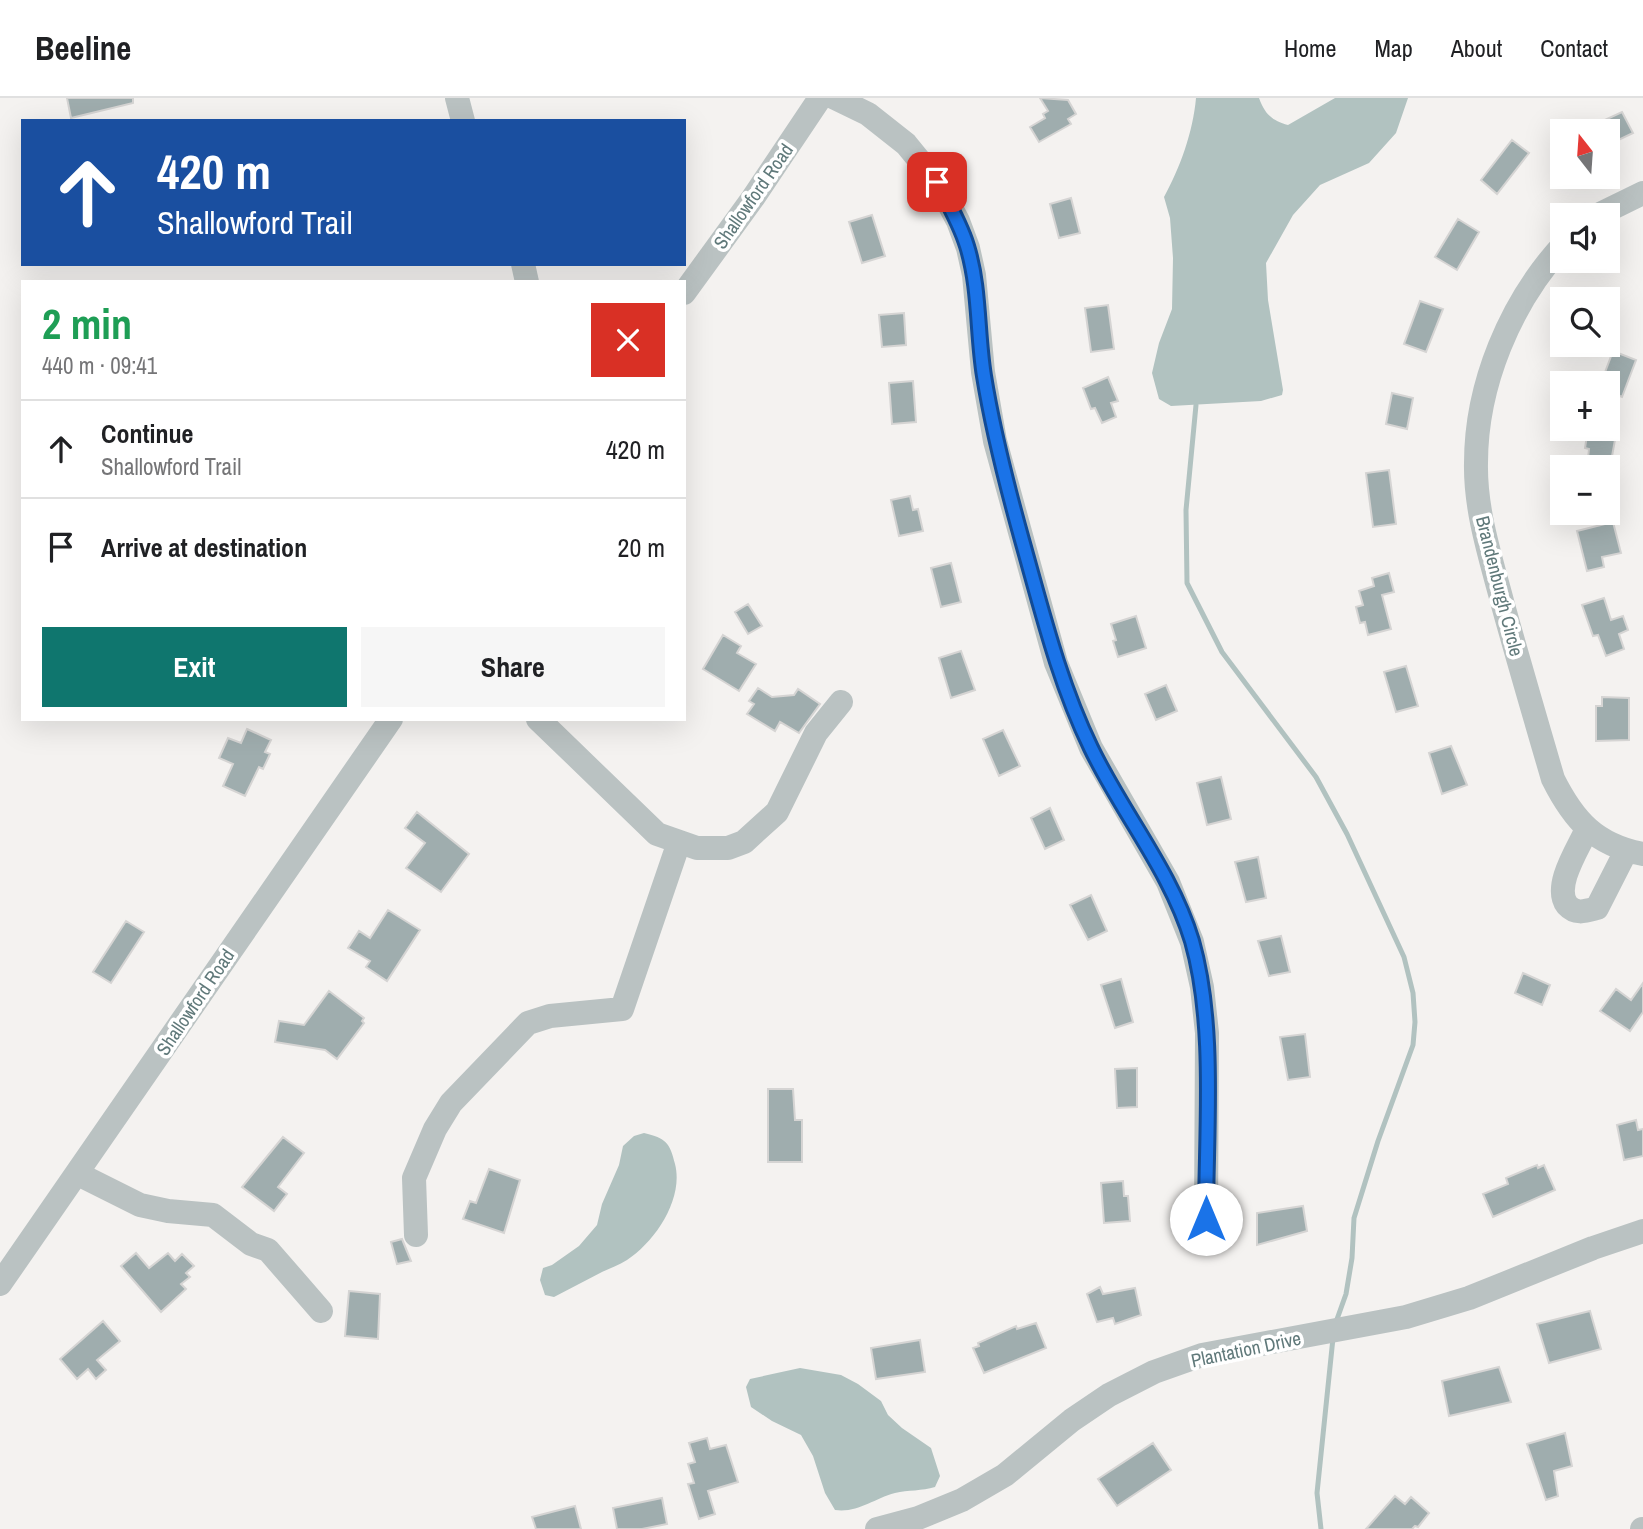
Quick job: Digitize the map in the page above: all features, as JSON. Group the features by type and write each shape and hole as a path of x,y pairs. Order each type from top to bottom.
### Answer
{"street":[{"path":"457,98 462,119"},
{"name":"Shallowford Road","path":"686,290 753,198 820,98"},
{"path":"835,98 867,114 906,144 937,182 961,229 974,275 983,372 995,441 1056,663 1091,748 1168,883 1192,942 1202,987 1207,1033 1206,1219"},
{"path":"1620,205 1643,194"},
{"name":"Brandenburgh Circle","path":"1550,261 1534,280 1517,310 1494,363 1481,408 1475,466 1487,547 1553,779 1567,807 1587,829 1605,842 1634,853"},
{"path":"540,721 657,834 697,848 728,848 744,842 777,812 816,733 841,702"},
{"name":"Shallowford Road","path":"0,1284 390,721"},
{"path":"1587,829 1561,886 1562,898 1571,909 1583,913 1597,908 1634,853"},
{"path":"416,1235 414,1178 435,1129 452,1103 528,1023 550,1016 622,1009 679,842"},
{"path":"78,1174 140,1205 168,1211 213,1215 251,1244 268,1250 321,1311"},
{"name":"Plantation Drive","path":"877,1529 918,1518 962,1500 1005,1475 1072,1420 1109,1395 1154,1372 1202,1355 1406,1317 1469,1297 1592,1248 1643,1231"}],"shaded area":[{"path":"1196,98 1259,98 1269,116 1288,125 1335,98 1408,98 1396,133 1369,163 1320,185 1293,215 1266,263 1268,300 1283,390 1282,395 1261,401 1171,406 1159,399 1152,373 1159,343 1172,309 1173,258 1170,218 1164,197 1185,149"},
{"path":"644,1133 666,1142 675,1164 675,1191 665,1218 648,1242 627,1260 554,1297 545,1295 540,1280 543,1268 552,1265 579,1246 597,1225 602,1204 619,1165 623,1146 634,1136"},
{"path":"800,1368 841,1375 881,1401 888,1415 931,1448 940,1476 935,1487 895,1493 858,1508 835,1510 825,1493 813,1456 801,1435 751,1407 746,1387 750,1379"}],"building":[{"path":"67,98 133,98 133,103 71,118"},
{"path":"1040,98 1068,100 1076,114 1068,119 1071,124 1039,142 1030,127 1045,118 1043,114 1048,111"},
{"path":"1622,112 1633,133 1620,139 1620,119 1607,119"},
{"path":"1512,140 1529,153 1497,194 1481,180"},
{"path":"1071,198 1080,233 1059,238 1050,204"},
{"path":"872,215 885,256 862,263 849,222"},
{"path":"1458,219 1479,232 1457,270 1435,257"},
{"path":"1420,301 1443,309 1426,352 1404,344"},
{"path":"1108,305 1114,349 1091,352 1085,308"},
{"path":"904,313 906,345 882,347 879,315"},
{"path":"1620,354 1636,360 1622,397 1620,371 1606,371 1611,357 1620,357"},
{"path":"1108,377 1118,401 1111,403 1116,417 1102,423 1095,408 1091,409 1083,388"},
{"path":"913,381 916,422 892,424 889,383"},
{"path":"1392,393 1413,398 1407,429 1386,424"},
{"path":"1586,441 1615,441 1612,455 1588,455 1589,449 1585,448"},
{"path":"1389,470 1396,524 1373,527 1366,473"},
{"path":"910,496 913,510 918,509 923,531 899,536 891,500"},
{"path":"1614,525 1621,553 1602,557 1604,567 1587,571 1577,531"},
{"path":"951,563 961,602 941,607 931,568"},
{"path":"1389,573 1394,592 1382,595 1391,629 1368,635 1365,622 1360,623 1356,607 1363,605 1359,591 1374,586 1372,578"},
{"path":"1604,598 1611,620 1623,616 1628,630 1619,634 1624,649 1606,656 1598,635 1593,636 1582,605"},
{"path":"748,604 762,626 748,634 735,612"},
{"path":"1136,616 1146,648 1118,657 1111,624"},
{"path":"723,635 741,646 737,653 756,664 739,691 703,669"},
{"path":"961,651 975,690 951,698 939,658"},
{"path":"1406,666 1418,706 1396,712 1384,672"},
{"path":"1166,685 1177,711 1156,720 1145,694"},
{"path":"758,688 772,697 794,695 798,689 820,704 799,733 780,722 775,731 747,714 754,704 749,701"},
{"path":"1602,697 1629,698 1629,740 1596,741 1596,706 1602,706"},
{"path":"247,729 271,740 265,752 270,754 263,769 259,767 245,796 223,786 233,764 219,758 228,738 241,743"},
{"path":"1003,730 1020,766 999,776 983,739"},
{"path":"1451,746 1467,785 1442,794 1429,753"},
{"path":"1221,777 1231,819 1207,825 1197,783"},
{"path":"1050,808 1064,840 1045,849 1031,818"},
{"path":"417,812 469,854 441,892 406,868 425,843 405,828"},
{"path":"1258,857 1266,898 1246,902 1235,862"},
{"path":"1091,895 1107,931 1088,940 1070,905"},
{"path":"388,910 420,930 387,981 366,967 370,961 348,948 359,931 370,938"},
{"path":"126,921 144,932 111,983 93,972"},
{"path":"1281,936 1290,972 1269,976 1258,941"},
{"path":"1523,973 1550,985 1542,1005 1515,993"},
{"path":"1121,979 1133,1022 1115,1028 1101,985"},
{"path":"1643,983 1643,1012 1630,1031 1600,1011 1616,989 1631,1000"},
{"path":"329,991 364,1018 364,1023 337,1059 325,1050 275,1042 279,1021 304,1025"},
{"path":"1305,1034 1310,1077 1288,1080 1280,1037"},
{"path":"1137,1068 1137,1107 1117,1108 1115,1069"},
{"path":"768,1089 793,1089 795,1120 802,1120 802,1162 768,1162"},
{"path":"1636,1120 1638,1130 1643,1129 1643,1156 1624,1160 1617,1125"},
{"path":"283,1137 304,1153 278,1187 287,1194 274,1211 242,1187"},
{"path":"1537,1165 1538,1168 1544,1165 1555,1190 1493,1217 1483,1194 1508,1184 1506,1178"},
{"path":"489,1169 520,1180 504,1233 463,1219 470,1201 476,1203"},
{"path":"1123,1181 1124,1196 1128,1196 1130,1221 1104,1223 1101,1183"},
{"path":"1303,1206 1307,1231 1257,1245 1257,1213"},
{"path":"402,1239 411,1261 397,1264 391,1242"},
{"path":"136,1253 149,1268 168,1253 175,1261 182,1254 194,1266 186,1273 190,1277 181,1284 186,1289 161,1312 121,1266"},
{"path":"1100,1287 1103,1294 1135,1288 1141,1315 1115,1324 1113,1318 1097,1322 1087,1294"},
{"path":"349,1291 380,1294 378,1339 345,1336"},
{"path":"1590,1311 1601,1349 1549,1363 1537,1324"},
{"path":"103,1321 120,1341 97,1360 106,1370 96,1379 88,1369 77,1379 60,1359"},
{"path":"1036,1323 1046,1348 984,1373 973,1348 979,1346 978,1343 1016,1326 1017,1329"},
{"path":"920,1340 925,1372 876,1379 871,1348"},
{"path":"1499,1367 1511,1402 1449,1416 1442,1381"},
{"path":"1565,1433 1572,1466 1554,1471 1558,1496 1546,1500 1527,1444"},
{"path":"707,1438 710,1449 726,1445 738,1482 708,1491 715,1514 699,1519 688,1484 694,1483 688,1464 695,1462 689,1443"},
{"path":"1153,1443 1171,1470 1117,1506 1098,1479"},
{"path":"1395,1496 1405,1504 1411,1497 1429,1513 1418,1527 1412,1529 1366,1529"},
{"path":"662,1498 667,1524 642,1529 617,1529 613,1508"},
{"path":"575,1506 581,1529 536,1529 532,1517"}],"waterway":[{"path":"1196,405 1186,510 1187,583 1222,652 1316,777 1347,834 1404,957 1413,993 1413,1045 1378,1141 1354,1218 1352,1258 1346,1294 1336,1322"},
{"path":"1321,1529 1317,1493 1333,1338"}],"route":[{"path":"937,182 958,221 968,247 974,275 983,372 995,441 1056,663 1091,748 1168,883 1192,942 1202,987 1207,1033 1206,1219"}]}
